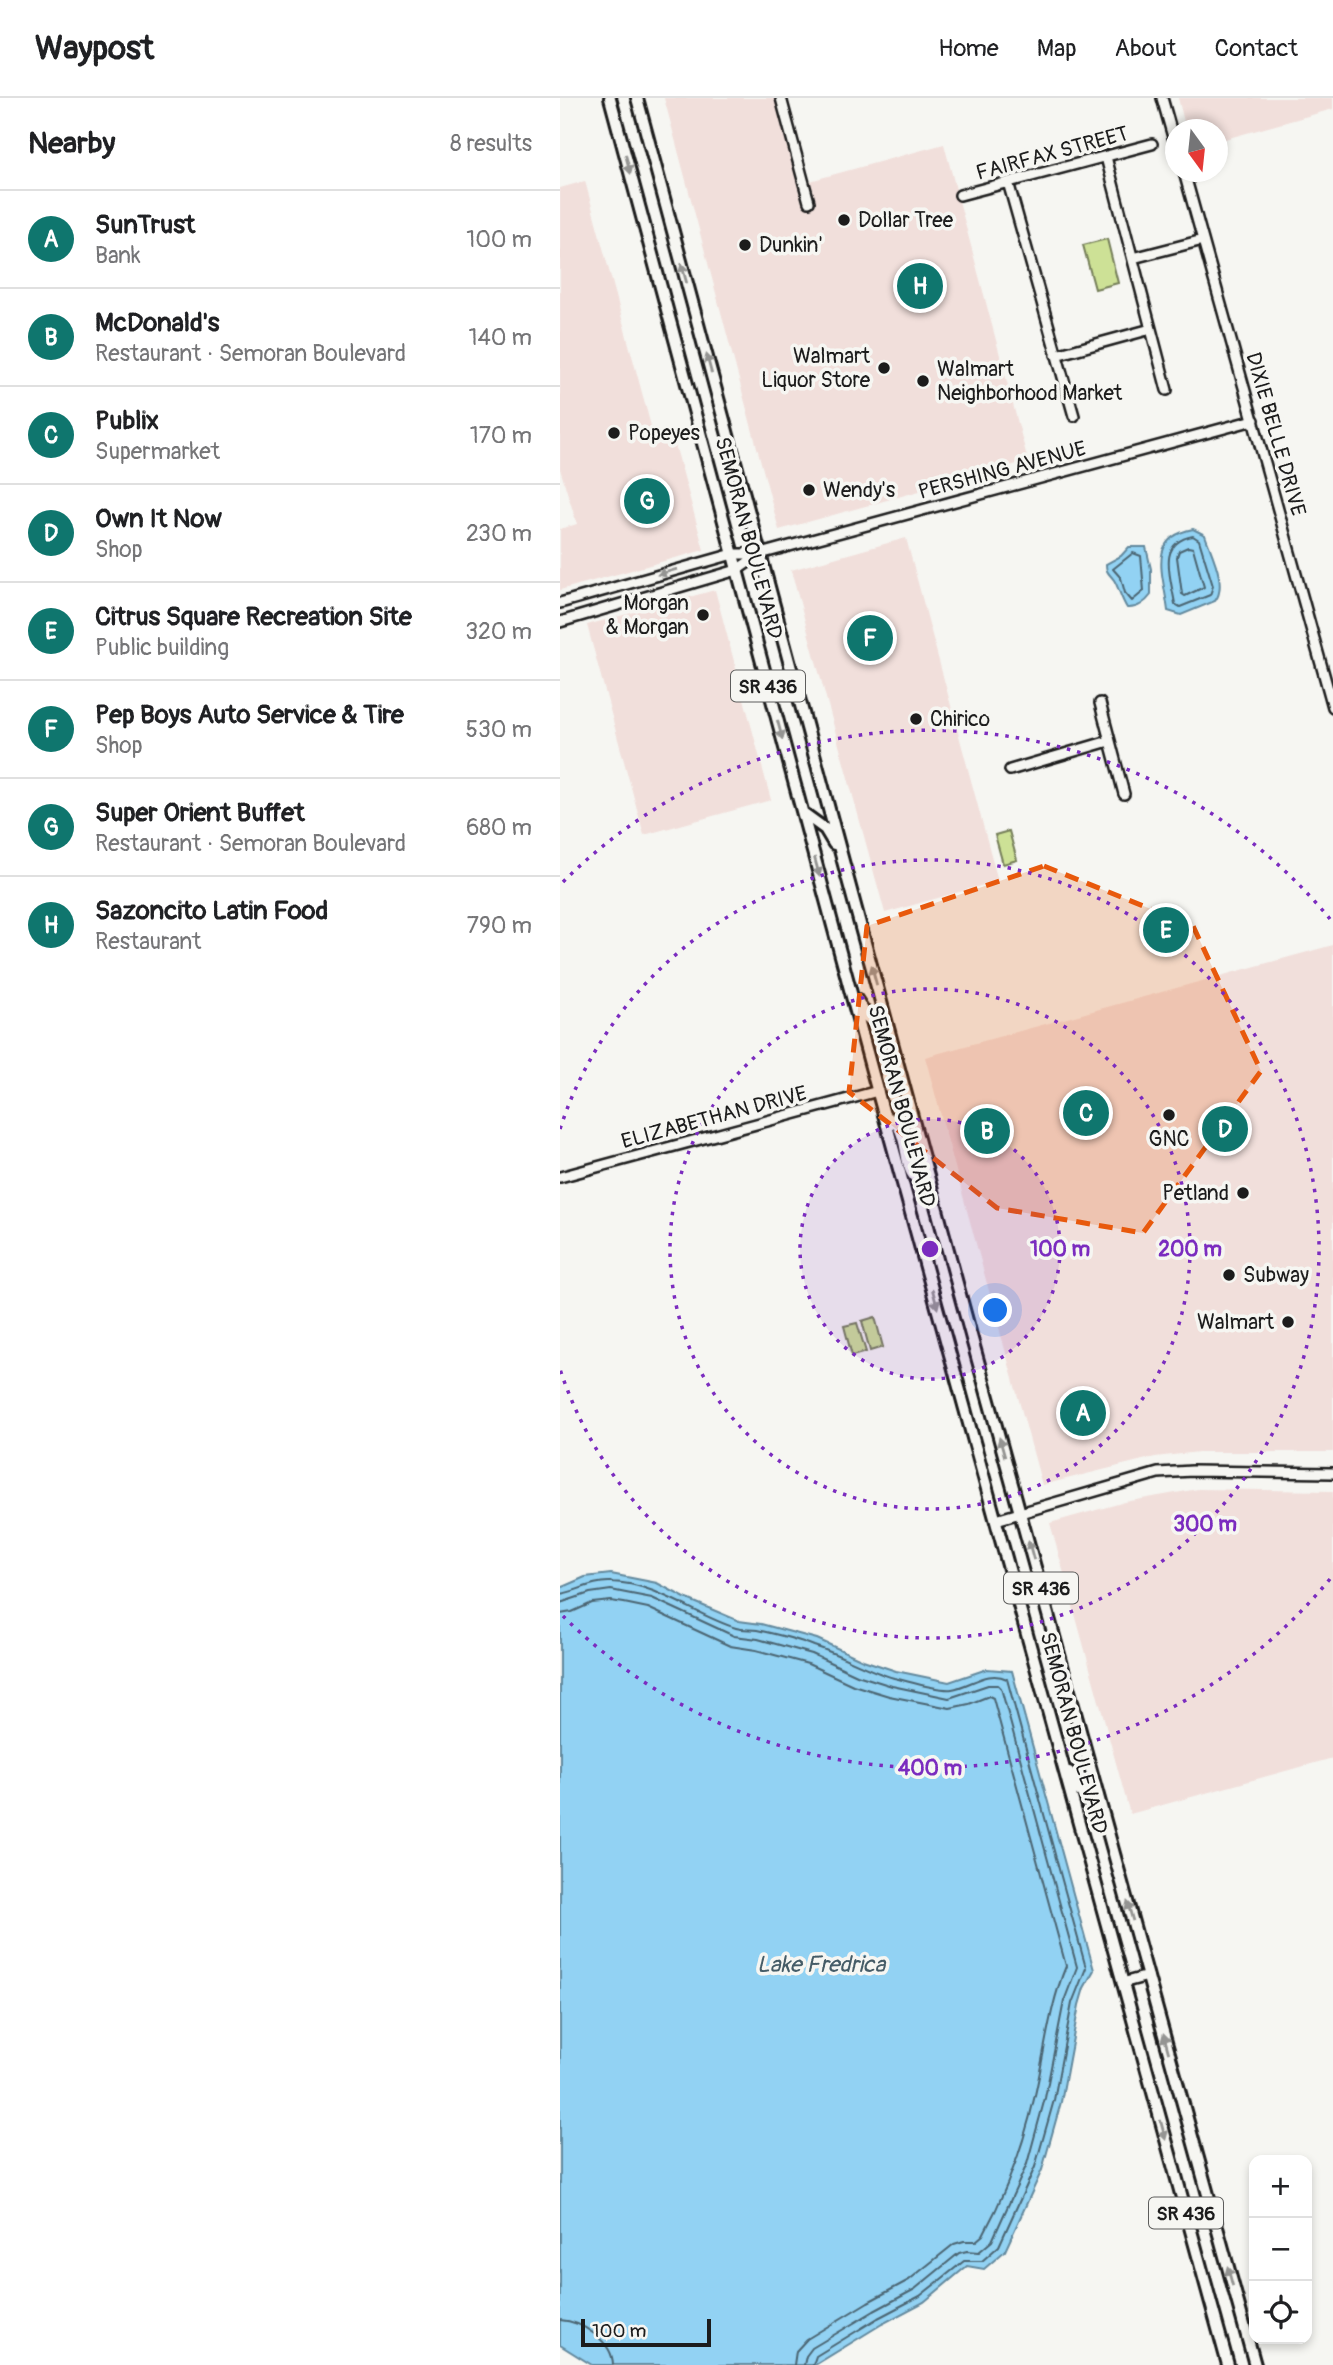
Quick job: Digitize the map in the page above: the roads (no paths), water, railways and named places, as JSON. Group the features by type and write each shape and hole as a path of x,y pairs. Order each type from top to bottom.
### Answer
{"main road":[{"name":"SEMORAN BOULEVARD","path":"610,98 884,1115 1228,2365"},
{"name":"SEMORAN BOULEVARD","path":"637,98 931,1188 1255,2365"},
{"path":"803,813 825,829 841,855"},
{"path":"850,990 868,1018 889,1032"},
{"path":"884,1115 897,1125 911,1173 919,1184 931,1188"},
{"path":"1057,1747 1080,1793 1089,1803 1101,1808"}],"street":[{"path":"781,98 809,202"},
{"path":"1162,98 1168,119"},
{"name":"FAIRFAX STREET","path":"960,195 1152,144"},
{"path":"1106,156 1167,390"},
{"path":"1008,182 1074,416"},
{"name":"DIXIE BELLE DRIVE","path":"1187,182 1333,707"},
{"path":"1133,258 1203,240"},
{"path":"1056,355 1151,329"},
{"name":"PERSHING AVENUE","path":"560,603 733,554 760,554 1254,420"},
{"name":"PERSHING AVENUE","path":"560,622 737,570 760,554"},
{"path":"1100,703 1124,794"},
{"path":"1010,770 1109,741"},
{"name":"ELIZABETHAN DRIVE","path":"560,1177 878,1091"},
{"path":"996,1520 1158,1474 1192,1471 1333,1473"},
{"path":"1122,1983 1148,1976"}],"water":[{"path":"1193,529 1205,535 1217,569 1219,594 1215,601 1181,615 1168,611 1161,560 1169,541 1178,534"},
{"path":"1129,547 1146,547 1151,569 1151,595 1141,604 1127,608 1116,583 1107,571 1106,564 1121,556"},
{"name":"Lake Fredrica","path":"611,1574 657,1583 739,1621 817,1639 863,1660 896,1671 949,1682 987,1669 1012,1671 1094,1970 1084,1988 1079,2005 1061,2102 1042,2170 1005,2251 984,2269 967,2266 924,2302 815,2365 592,2365 560,2345 560,1588 585,1577"}],"place":[{"name":"Dollar Tree","path":"844,220"},
{"name":"Dunkin'","path":"745,245"},
{"name":"Sazoncito Latin Food","path":"920,286"},
{"name":"Walmart Liquor Store","path":"884,368"},
{"name":"Walmart Neighborhood Market","path":"923,381"},
{"name":"Popeyes","path":"614,433"},
{"name":"Wendy's","path":"809,490"},
{"name":"Super Orient Buffet","path":"647,501"},
{"name":"Morgan & Morgan","path":"703,615"},
{"name":"Pep Boys Auto Service & Tire","path":"870,638"},
{"name":"Chirico","path":"916,719"},
{"name":"Citrus Square Recreation Site","path":"1166,930"},
{"name":"Publix","path":"1086,1113"},
{"name":"GNC","path":"1169,1115"},
{"name":"Own It Now","path":"1225,1129"},
{"name":"McDonald's","path":"987,1131"},
{"name":"Petland","path":"1243,1193"},
{"name":"Subway","path":"1229,1275"},
{"name":"Walmart","path":"1288,1322"},
{"name":"SunTrust","path":"1083,1413"}]}
